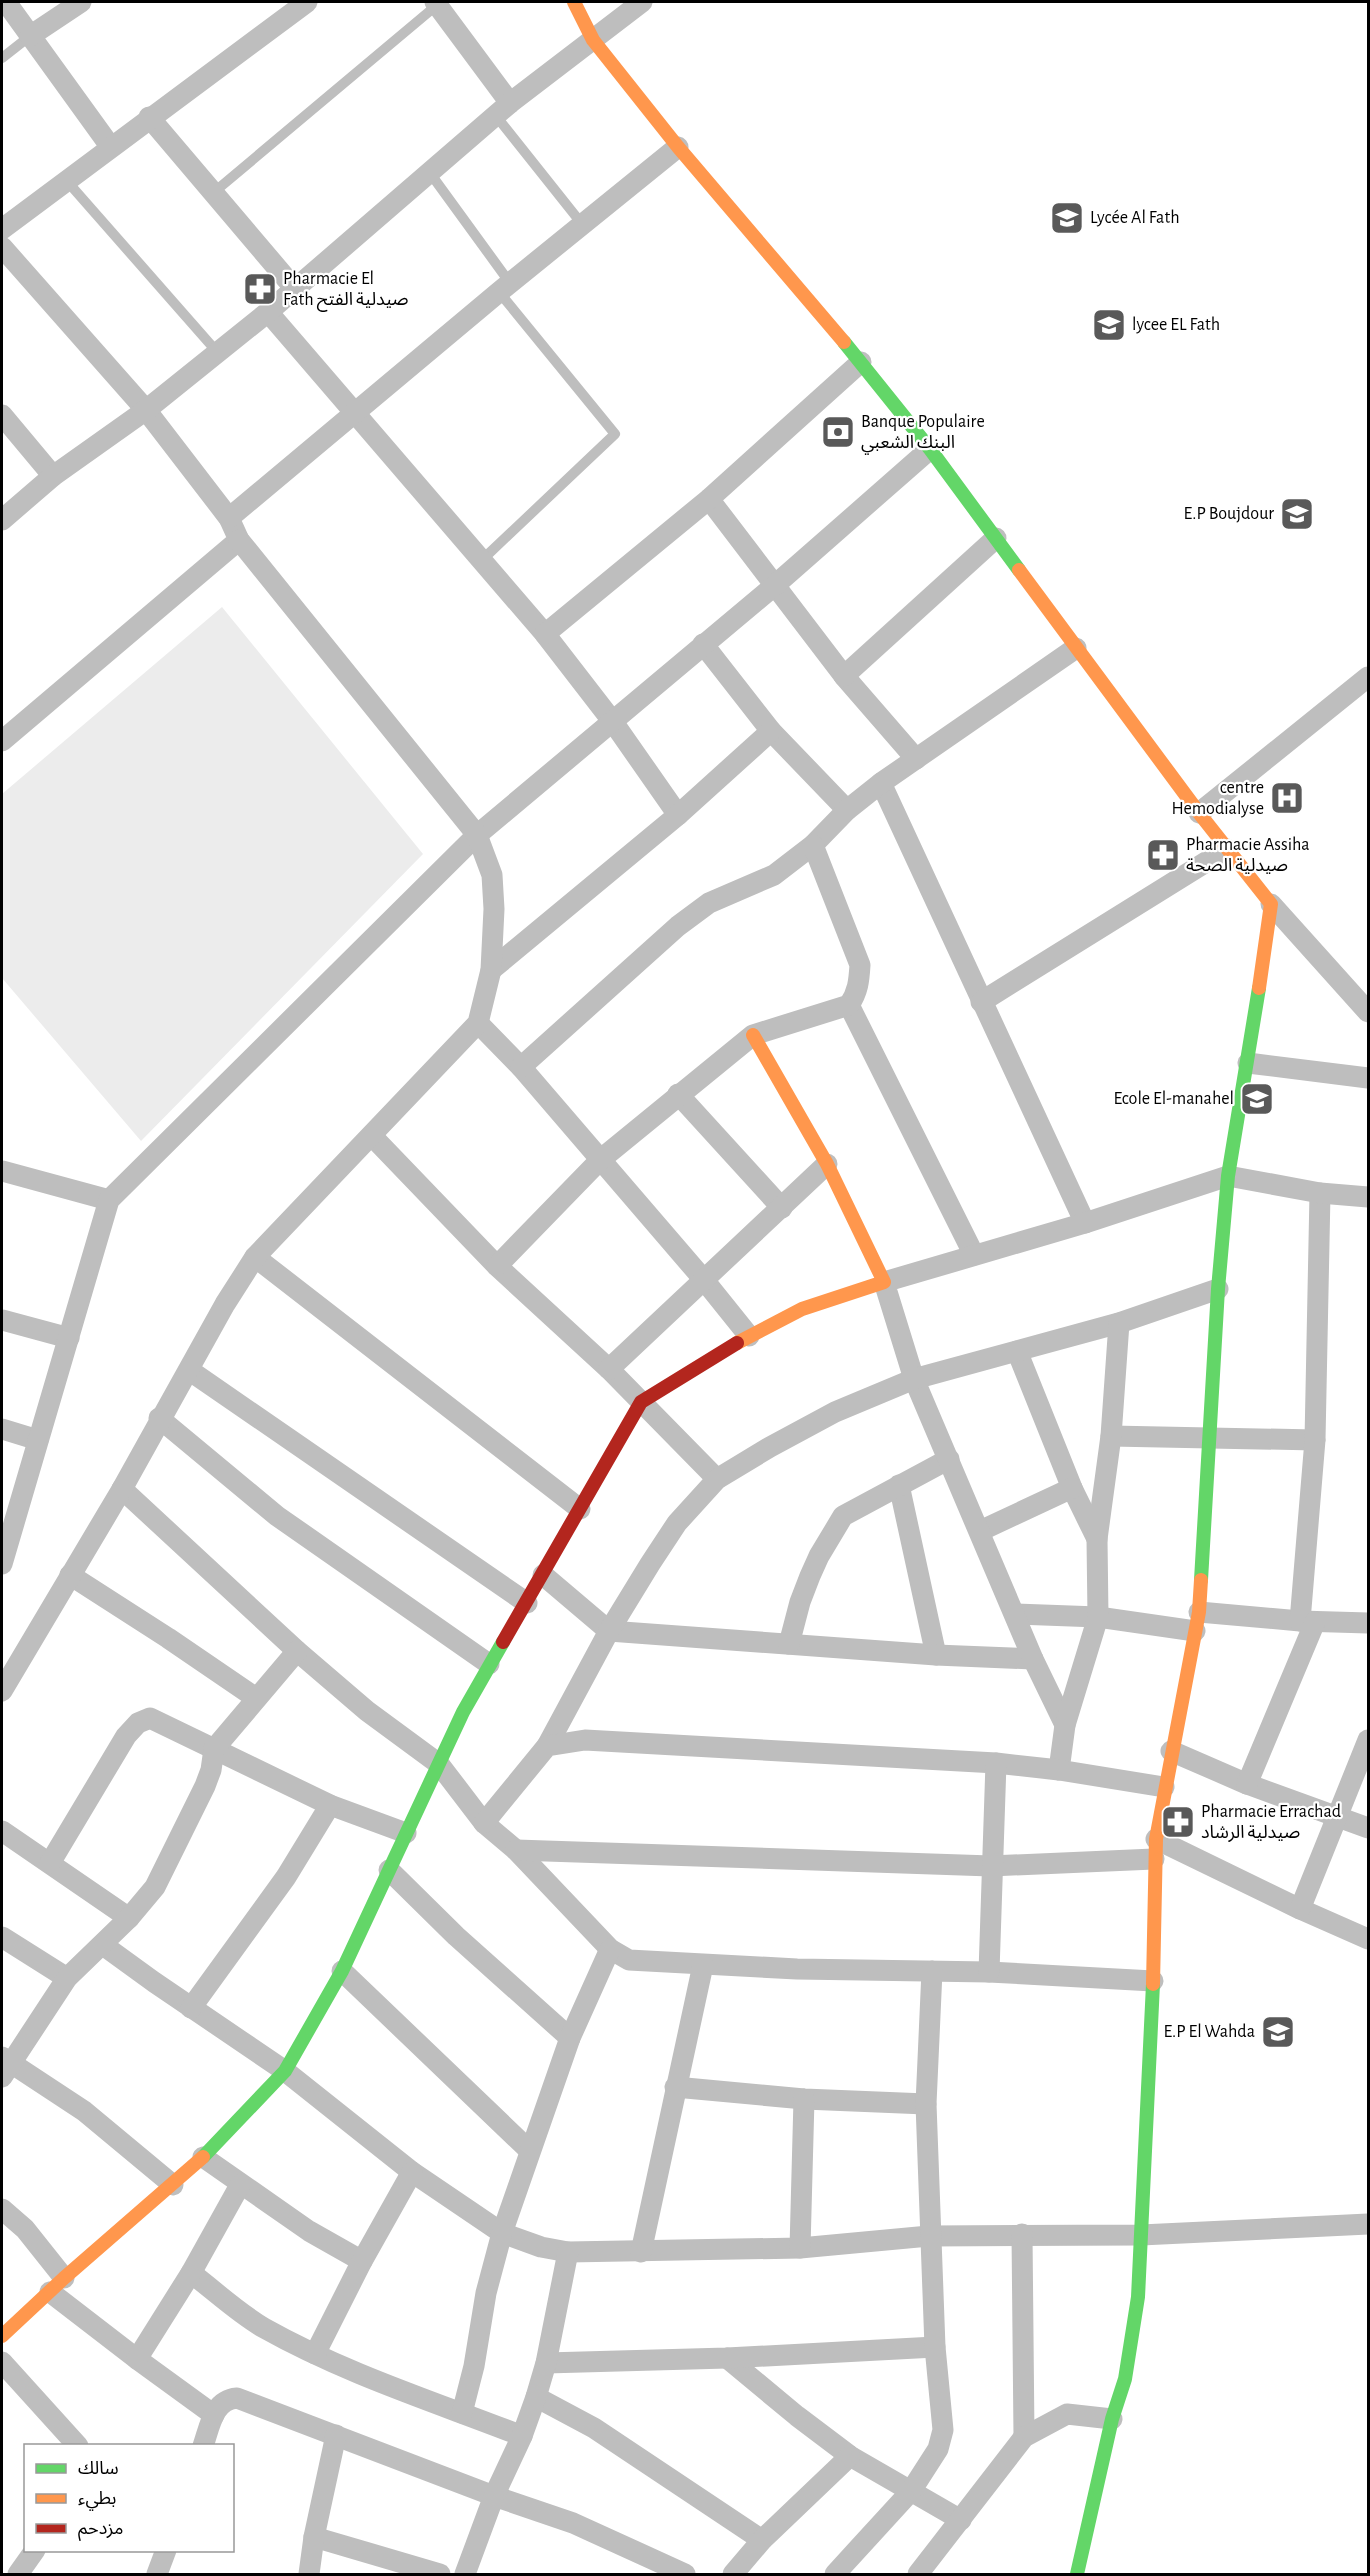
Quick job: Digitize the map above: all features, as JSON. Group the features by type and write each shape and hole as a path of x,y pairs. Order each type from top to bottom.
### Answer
{"main road":[{"path":"574,2 593,40 678,147 861,362 930,449 1199,813 1271,904 1248,1063 1228,1176 1218,1289 1197,1622 1164,1786 1155,1849 1153,1981 1141,2235 1133,2340 1125,2379 1112,2419 1077,2574"},
{"path":"2,2336 203,2157 285,2071 342,1971 463,1712 641,1402 749,1336 802,1309 884,1282 827,1164 753,1035"}],"street":[{"path":"6,2 110,146"},
{"path":"30,36 81,2"},
{"path":"2,520 53,476 146,410 218,353 503,109 642,2"},
{"path":"436,3 503,109"},
{"path":"2,229 299,4"},
{"path":"149,117 295,289"},
{"path":"229,518 504,287 678,147"},
{"path":"2,247 146,410 229,518 239,540 477,835 492,875 494,909 491,970 478,1023 255,1257 159,1418 122,1489 2,1690"},
{"path":"268,312 545,634 613,722 678,815"},
{"path":"545,634 709,499 861,362"},
{"path":"2,415 53,476"},
{"path":"2,1564 6,1533 38,1440 109,1200 477,835 774,586 930,449"},
{"path":"709,499 843,676 916,759"},
{"path":"843,676 996,538"},
{"path":"2,741 239,540"},
{"path":"703,644 771,731 847,810"},
{"path":"521,1067 686,920 709,903 774,875 813,845 847,810 881,783 1077,648"},
{"path":"1199,813 1368,677"},
{"path":"491,970 678,815 771,731"},
{"path":"881,783 1085,1223"},
{"path":"497,1266 600,1160 753,1035 849,1005 858,988 860,965 813,845"},
{"path":"981,1002 1227,849"},
{"path":"1271,904 1368,1012"},
{"path":"849,1005 974,1255"},
{"path":"478,1023 521,1067 704,1280 749,1336"},
{"path":"1248,1063 1368,1078"},
{"path":"678,1094 782,1208"},
{"path":"372,1136 497,1266 609,1369 717,1479"},
{"path":"609,1369 827,1164"},
{"path":"2,1171 109,1200"},
{"path":"1065,1725 1033,1659 1016,1614 914,1379 884,1282 1085,1223 1228,1176 1320,1193 1368,1197"},
{"path":"1247,1784 1308,1621 1316,1440 1320,1193"},
{"path":"255,1257 580,1509"},
{"path":"484,1823 547,1746 609,1631 677,1523 717,1479 834,1412 914,1379 1119,1323 1218,1289"},
{"path":"2,1320 69,1338"},
{"path":"1059,1770 1065,1725 1098,1617 1096,1539 1111,1436 1119,1323"},
{"path":"1017,1351 1072,1488 1096,1539"},
{"path":"189,1370 527,1603"},
{"path":"159,1418 277,1516 489,1664"},
{"path":"2,1429 38,1440"},
{"path":"1111,1436 1316,1440"},
{"path":"789,1644 800,1602 810,1576 843,1516 949,1459"},
{"path":"899,1485 936,1655"},
{"path":"980,1531 1072,1488"},
{"path":"122,1489 297,1651 368,1711 439,1764 484,1823 516,1850 610,1949 629,1960 797,1969 989,1972 1153,1981"},
{"path":"70,1575 256,1698"},
{"path":"543,1575 609,1631 936,1655 1033,1659"},
{"path":"1016,1614 1197,1622 1368,1623"},
{"path":"173,2185 84,2111 5,2066 67,1978 103,1945 155,1887 205,1786 211,1770 214,1749 297,1651"},
{"path":"50,1863 126,1736 138,1723 150,1718 330,1805 405,1833"},
{"path":"547,1746 585,1740 996,1764 1059,1770 1164,1786"},
{"path":"1300,1909 1368,1740"},
{"path":"1171,1751 1247,1784 1368,1828"},
{"path":"989,1972 996,1764"},
{"path":"191,2008 286,1877 330,1805"},
{"path":"2,1831 129,1918"},
{"path":"516,1850 991,1866 1155,1849 1368,1939"},
{"path":"389,1870 456,1936 570,2038"},
{"path":"2,1937 67,1978"},
{"path":"103,1945 285,2071 412,2172 502,2233 541,2247 568,2252 800,2248 929,2236 1141,2235 1368,2224"},
{"path":"462,2413 474,2366 486,2293 502,2233 570,2038 610,1949"},
{"path":"641,2252 703,1965"},
{"path":"342,1971 530,2151"},
{"path":"835,2574 912,2491 938,2449 943,2430 935,2347 929,2236 926,2104 932,1971"},
{"path":"675,2087 804,2099 926,2104"},
{"path":"800,2248 804,2099"},
{"path":"203,2157 309,2231 362,2261"},
{"path":"315,2354 362,2261 412,2172"},
{"path":"136,2359 191,2273 240,2185"},
{"path":"2,2209 25,2229 57,2285 136,2359 214,2415"},
{"path":"1022,2234 1024,2437"},
{"path":"465,2574 494,2496 522,2436 536,2397 546,2362 568,2252"},
{"path":"191,2273 262,2327 315,2354 394,2389 522,2436"},
{"path":"546,2362 728,2358 935,2347"},
{"path":"728,2358 797,2416 850,2456 961,2520"},
{"path":"2,2362 77,2444"},
{"path":"536,2397 594,2428 762,2540"},
{"path":"203,2444 214,2415 222,2402 237,2398 494,2496 573,2523 685,2574"},
{"path":"918,2574 1024,2437 1067,2414 1112,2419"},
{"path":"309,2574 314,2536 336,2435"},
{"path":"733,2574 762,2540 850,2456"},
{"path":"314,2536 387,2566 440,2574"},
{"path":"18,2574 34,2552"},
{"path":"158,2574 165,2552"}],"lane":[{"path":"213,193 436,3"},
{"path":"2,58 30,36"},
{"path":"503,109 582,224"},
{"path":"430,173 504,287 615,434 482,560"},
{"path":"66,180 218,353"}],"shaded area":[{"path":"222,607 423,854 141,1141 2,978 2,794"}],"traffic: fast":[{"path":"844,342 930,449 1019,570"},
{"path":"1201,1580 1218,1289 1228,1176 1259,988"},
{"path":"203,2157 285,2071 342,1971 463,1712 503,1642"},
{"path":"1077,2574 1112,2419 1125,2379 1138,2297 1153,1984"}],"traffic: slow":[{"path":"574,2 593,40 678,147 844,342"},
{"path":"1019,570 1199,813 1271,904 1259,988"},
{"path":"737,1343 802,1309 884,1282 827,1164 753,1035"},
{"path":"1153,1984 1156,1839 1199,1612 1201,1580"},
{"path":"2,2336 64,2278 203,2157"}],"traffic: jam":[{"path":"503,1642 641,1402 737,1343"}],"place":[{"name":"Lycée Al Fath","path":"1067,218"},
{"name":"Pharmacie El Fath صيدلية الفتح","path":"260,289"},
{"name":"lycee EL Fath","path":"1109,325"},
{"name":"Banque Populaire البنك الشعبي","path":"838,432"},
{"name":"E.P Boujdour","path":"1297,514"},
{"name":"centre Hemodialyse","path":"1287,798"},
{"name":"Pharmacie Assiha صيدلية الصحة","path":"1163,855"},
{"name":"Ecole El-manahel","path":"1257,1099"},
{"name":"Pharmacie Errachad صيدلية الرشاد","path":"1178,1822"},
{"name":"E.P El Wahda","path":"1278,2032"}]}
